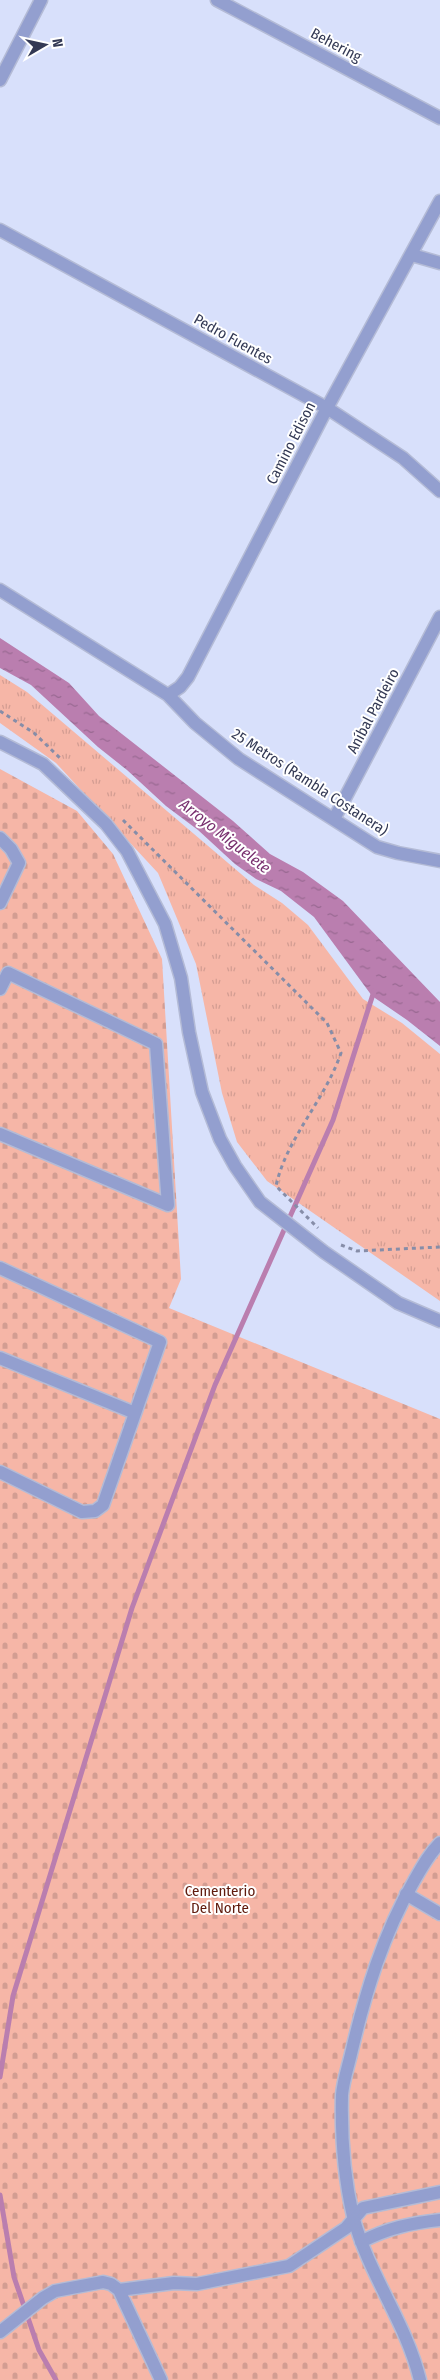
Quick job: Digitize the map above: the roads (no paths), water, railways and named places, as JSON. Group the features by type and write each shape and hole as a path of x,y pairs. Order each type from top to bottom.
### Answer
{"street":[{"path":"0,80 41,0"},
{"name":"Behering","path":"217,0 440,118"},
{"name":"Camino Edison","path":"168,695 180,687 188,677 327,408 440,201"},
{"name":"Pedro Fuentes","path":"0,230 327,408 403,458 440,491"},
{"path":"412,255 440,263"},
{"name":"25 Metros (Rambla Costanera)","path":"0,590 168,695 195,723 239,759 377,847 440,861"},
{"name":"Aníbal Pardeiro","path":"334,819 440,617"},
{"path":"0,742 43,764 106,824 127,851 165,924 181,978 189,1032 202,1092 220,1139 235,1166 260,1202 324,1252 398,1303 440,1321"},
{"path":"0,838 11,849 19,863 0,903"},
{"path":"0,989 8,973 156,1044 168,1204 0,1134"},
{"path":"0,1268 160,1342 103,1505 95,1511 82,1512 0,1472"},
{"path":"0,1358 135,1413"},
{"path":"420,2380 413,2352 361,2242 353,2216 345,2178 342,2094 371,1982 388,1933 406,1894 431,1852 440,1844"},
{"path":"406,1894 440,1914"},
{"path":"119,2290 174,2283 197,2284 289,2266 346,2228 353,2216 363,2208 440,2192"},
{"path":"361,2242 378,2232 403,2225 440,2220"},
{"path":"2,2330 55,2291 103,2282 111,2284 119,2290 160,2380"}],"water":[{"name":"Arroyo Miguelete","path":"0,638 69,683 99,716 233,821 270,854 303,872 343,901 440,1002 440,1046 372,996 314,917 281,891 256,879 235,864 198,830 166,806 127,770 98,747 31,685 0,668"}],"waterway":[{"path":"0,2077 13,1996 132,1608 215,1385 333,1120 374,991"},
{"path":"0,2195 14,2277 39,2350 56,2380"}],"park label":[{"name":"Cementerio Del Norte","path":"220,1900"}]}
